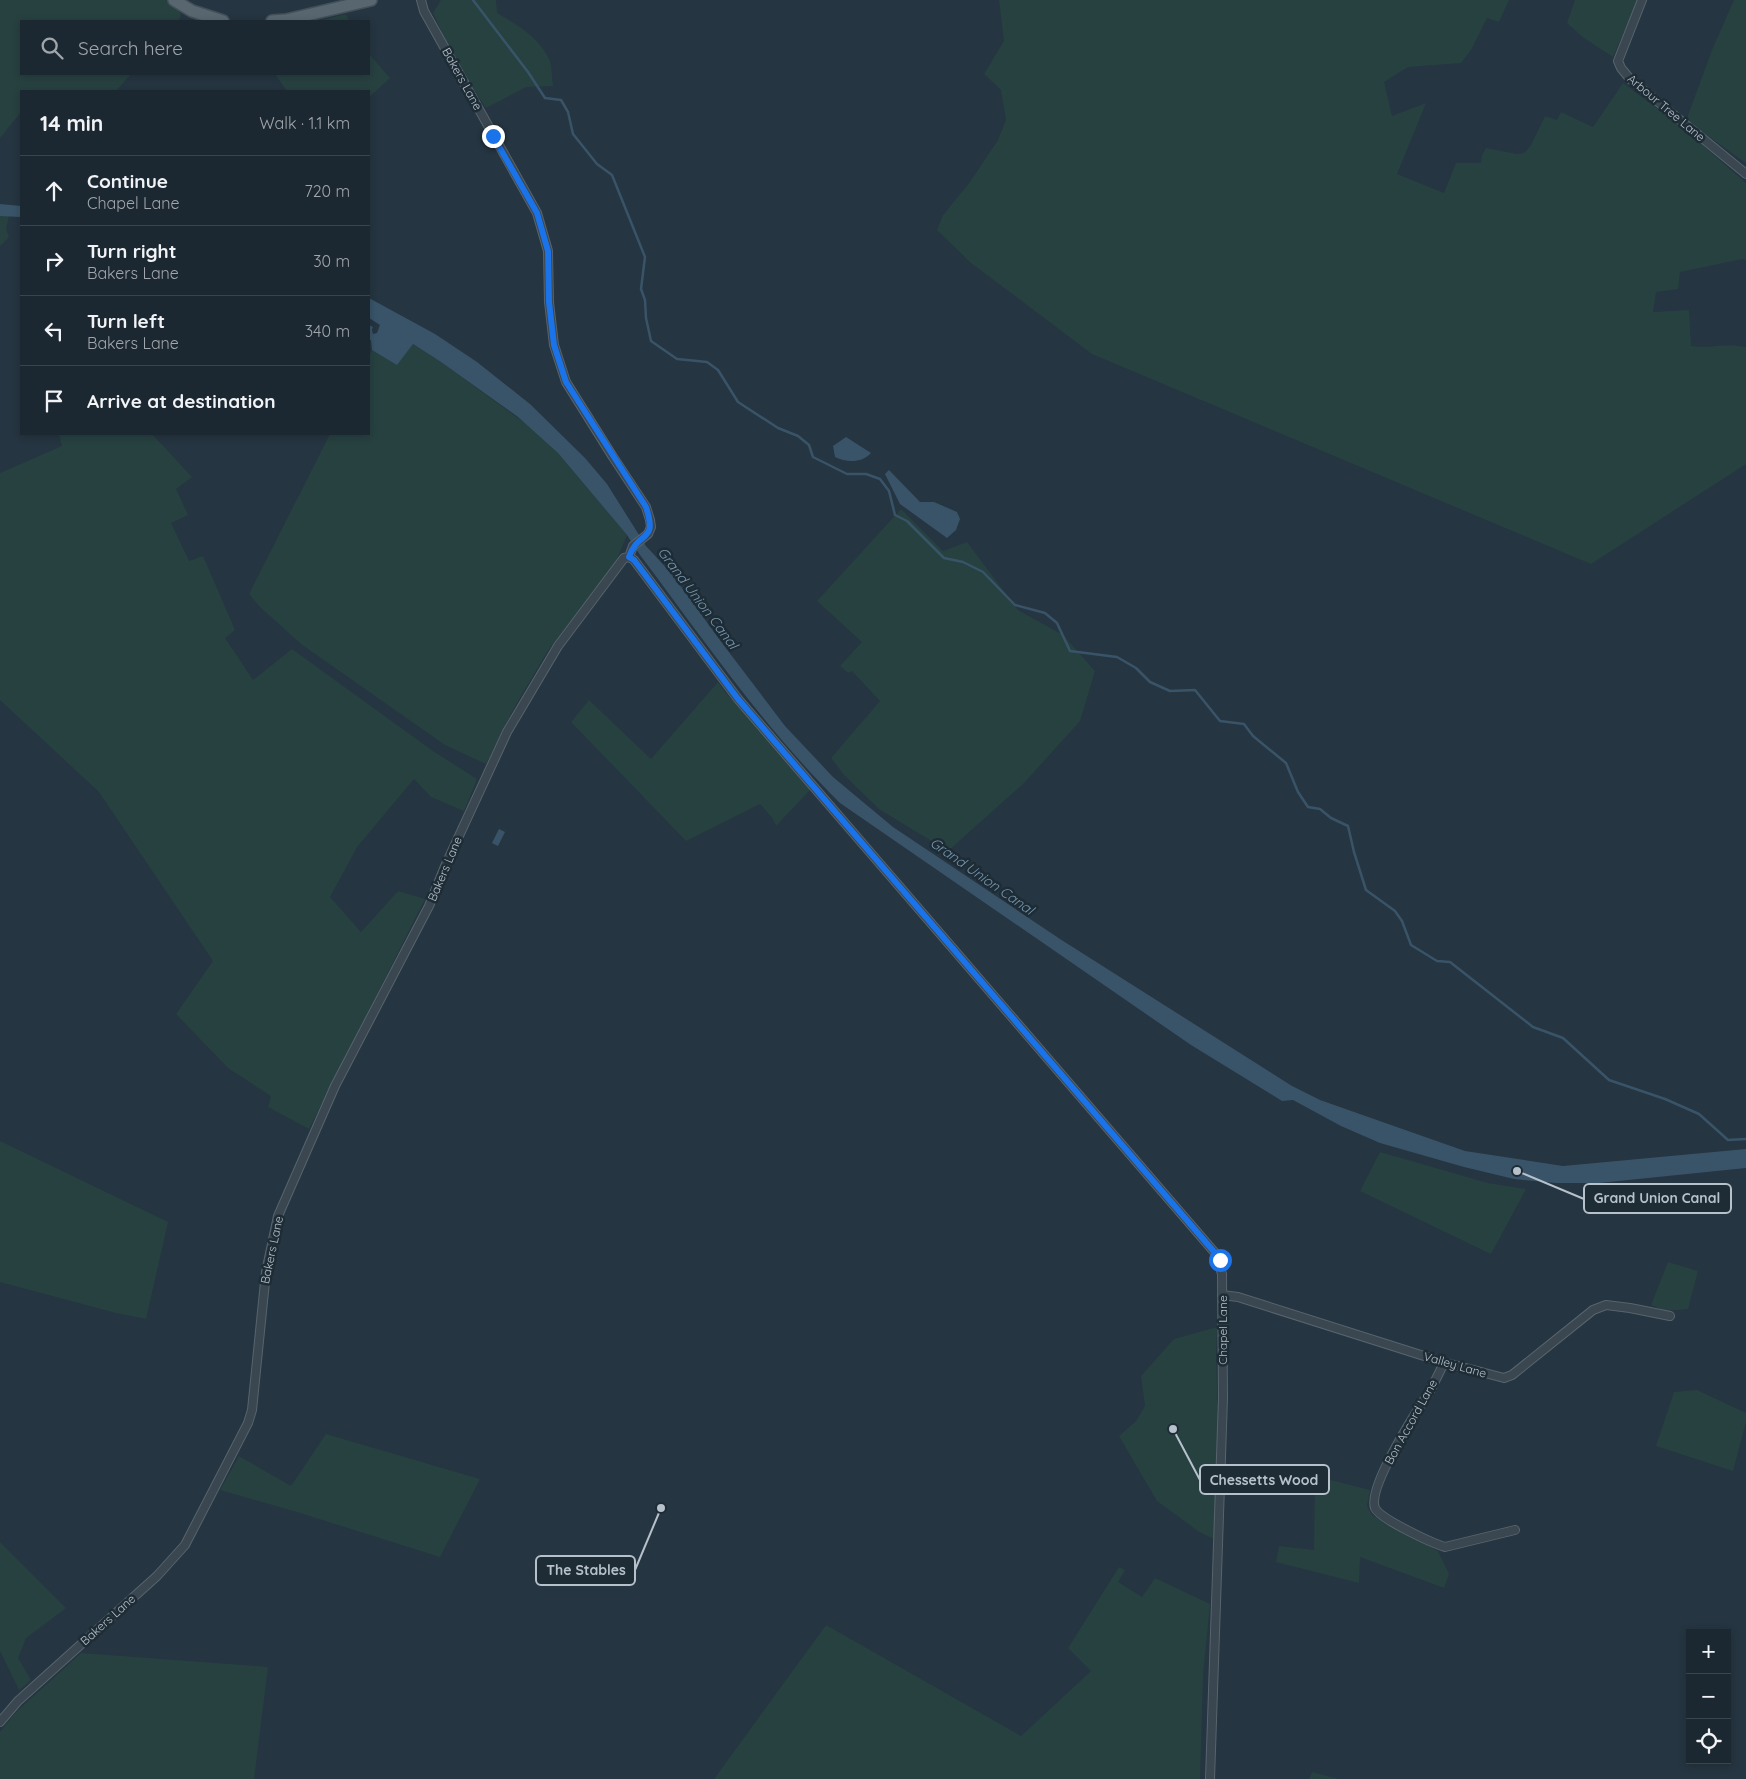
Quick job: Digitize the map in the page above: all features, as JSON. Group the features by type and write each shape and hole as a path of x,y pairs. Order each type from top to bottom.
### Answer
{"main road":[{"path":"174,0 192,11 220,20"},
{"path":"286,20 371,0"}],"street":[{"name":"Bakers Lane","path":"0,1722 3,1712 18,1701 158,1576 185,1545 248,1423 252,1410 266,1272 278,1216 335,1086 429,906 446,864 513,720 558,646 624,558 629,557 633,546 648,534 651,527 646,507 566,382 554,338 549,302 548,251 537,213 429,19 421,0"},
{"name":"Arbour Tree Lane","path":"1642,0 1618,61 1621,68 1630,79 1746,174"},
{"name":"Chapel Lane","path":"629,557 634,560 738,699 1216,1254 1222,1274 1223,1398 1210,1779"},
{"name":"Valley Lane","path":"1222,1295 1246,1300 1444,1363 1504,1378 1512,1375 1593,1310 1606,1305 1670,1316"},
{"name":"Bon Accord Lane","path":"1444,1363 1429,1392 1397,1444 1378,1485 1374,1498 1375,1508 1383,1517 1434,1544 1445,1547 1515,1530"}],"green space":[{"path":"0,0 166,0 181,13 179,20 20,20 20,75 130,75 117,90 20,90 20,113 0,138"},
{"path":"441,0 496,0 497,13 526,32 545,51 550,62 553,86 526,87 486,108 455,61 433,13"},
{"path":"999,0 1509,0 1499,22 1487,18 1471,50 1461,63 1408,67 1384,82 1392,116 1426,103 1397,174 1444,193 1456,163 1481,163 1482,155 1486,148 1517,154 1524,153 1531,145 1545,116 1557,120 1561,112 1593,127 1623,83 1677,123 1746,183 1746,260 1742,259 1680,272 1678,289 1656,292 1653,312 1689,310 1691,346 1731,345 1746,347 1746,464 1591,564 1092,354 971,263 937,230 943,215 970,182 998,140 1006,120 1001,90 984,74 1004,41"},
{"path":"1575,0 1638,0 1613,57 1584,38 1567,23"},
{"path":"1734,0 1746,0 1746,163 1690,123 1687,118 1712,50"},
{"path":"346,14 349,20 322,20"},
{"path":"370,55 390,78 370,96 370,90 286,90 276,75 370,75"},
{"path":"0,216 9,216 6,229 9,237 0,246"},
{"path":"384,326 441,362 526,424 558,453 627,535 616,561 547,652 514,708 486,764 445,745 301,644 259,606 249,594 329,435 370,435 370,354"},
{"path":"59,435 153,435 192,477 176,489 188,515 171,523 189,561 203,556 235,630 225,638 253,680 292,649 433,751 477,779 464,811 431,797 414,779 357,847 330,897 361,932 398,891 425,899 309,1129 268,1107 271,1096 228,1068 176,1014 213,961 99,792 0,700 0,473 62,446"},
{"path":"901,509 943,551 967,542 1018,610 1063,635 1095,671 1080,721 1024,783 948,851 879,809 844,775 831,758 880,701 852,671 848,673 840,666 862,642 817,601"},
{"path":"718,682 812,788 776,826 773,819 760,804 686,841 571,722 589,700 651,759"},
{"path":"0,1141 168,1222 146,1319 116,1313 0,1282"},
{"path":"1380,1152 1488,1183 1526,1189 1491,1254 1360,1191"},
{"path":"1668,1262 1698,1271 1688,1309 1666,1311 1651,1305"},
{"path":"1217,1327 1218,1414 1214,1539 1198,1531 1157,1501 1119,1436 1136,1421 1145,1406 1141,1376 1174,1339"},
{"path":"1697,1390 1746,1413 1746,1422 1733,1471 1656,1446 1674,1392"},
{"path":"326,1434 480,1479 440,1557 220,1490 239,1456 291,1486"},
{"path":"1315,1476 1370,1490 1367,1506 1372,1515 1438,1551 1449,1574 1444,1588 1360,1557 1359,1583 1276,1562 1279,1546 1314,1550"},
{"path":"0,1542 66,1608 26,1638 18,1658 31,1680 19,1690 0,1651"},
{"path":"1119,1567 1125,1570 1118,1582 1142,1597 1155,1578 1210,1604 1203,1675 1200,1779 714,1779 826,1625 1021,1736 1091,1671 1068,1648"},
{"path":"81,1653 268,1667 254,1779 0,1779 0,1732 15,1713"},
{"path":"1312,1772 1339,1779 1309,1779"}],"water":[{"path":"0,204 20,206 20,217 0,216"},
{"path":"370,299 435,334 477,362 530,404 585,458 607,484 646,546 671,573 785,726 833,777 893,827 1060,939 1292,1086 1320,1100 1465,1151 1563,1166 1746,1149 1746,1168 1599,1183 1556,1183 1514,1179 1380,1143 1341,1126 1293,1100 1282,1101 1191,1045 840,803 760,714 627,535 558,453 518,417 413,344 397,365 372,350 370,326 373,327 373,334 377,333 380,325 370,319"},
{"path":"846,437 871,453 863,459 854,461 835,457 833,446"},
{"path":"889,470 920,502 934,502 957,512 960,519 956,530 947,538 900,504 885,474"},
{"path":"499,829 505,832 498,846 492,843"}],"waterway":[{"path":"473,0 528,72 545,98 561,100 568,112 573,134 597,164 612,175 645,257 641,289 645,300 646,318 651,341 677,359 707,362 718,370 738,402 778,428 798,436 809,445 813,457 847,474 866,474 880,479 889,491 895,515 907,521 944,558 963,562 983,572 1015,605 1045,613 1057,623 1070,651 1117,657 1136,668 1150,682 1170,691 1195,690 1220,721 1244,724 1253,736 1286,763 1298,792 1308,807 1320,809 1331,818 1348,826 1366,890 1395,911 1402,921 1411,945 1437,961 1450,962 1533,1027 1563,1038 1609,1080 1665,1099 1699,1114 1728,1140 1746,1139"}],"place":[{"name":"Grand Union Canal","path":"1517,1171"},
{"name":"Chessetts Wood","path":"1173,1429"},
{"name":"The Stables","path":"661,1508"}],"route":[{"path":"493,136 537,213 548,251 549,302 554,345 566,382 646,507 651,527 648,534 633,546 629,557 634,560 738,699 1062,1073 1220,1260"}]}
